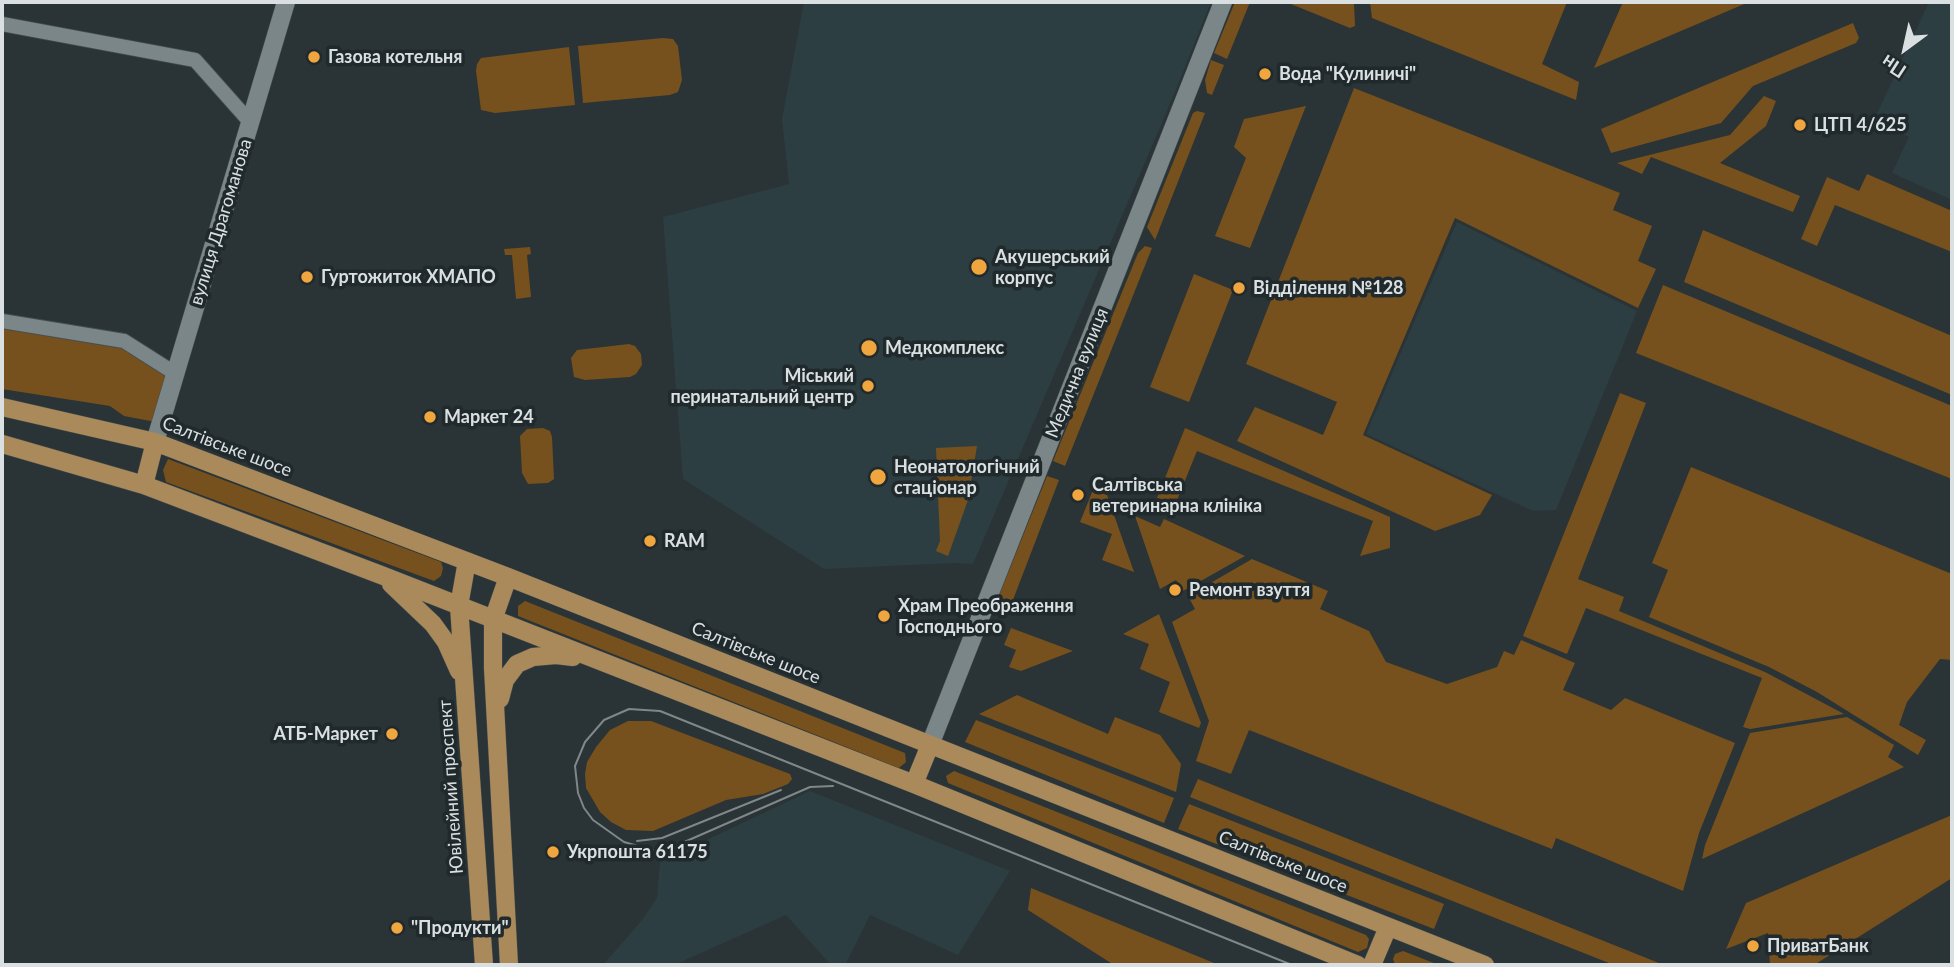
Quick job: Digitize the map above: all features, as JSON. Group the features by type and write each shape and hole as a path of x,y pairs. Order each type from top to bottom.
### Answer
{"main road":[{"name":"Салтівське шосе","path":"2,407 156,442 508,577 1485,965"},
{"path":"144,485 156,442"},
{"path":"2,444 144,485 381,575 914,784 1358,965"},
{"name":"Ювілейний проспект","path":"467,561 459,606 484,965"},
{"path":"381,575 409,599 440,632 455,662 466,695"},
{"path":"508,577 493,620 496,749 509,965"},
{"path":"496,713 505,680 517,664 533,657 556,655 590,659"},
{"path":"914,784 930,745"},
{"path":"1372,965 1388,927"}],"street":[{"name":"вулиця Драгоманова","path":"156,442 286,2"},
{"name":"Медична вулиця","path":"930,745 1223,2"},
{"path":"2,24 195,60 251,123"},
{"path":"2,321 124,341 176,374"}],"shaded area":[{"name":"Медкомплекс","path":"804,2 1211,2 973,564 824,569 683,479 663,217 789,184 782,119"},
{"path":"1235,2 1250,2 1227,59 1214,53"},
{"path":"1286,2 1354,2 1355,26 1350,28"},
{"path":"1370,2 1567,2 1542,64 1579,82 1576,100 1372,18"},
{"path":"1623,2 1749,2 1594,68"},
{"path":"1929,2 1952,2 1952,200 1892,173 1909,137 1874,120"},
{"path":"1853,23 1859,38 1856,43 1753,86 1721,123 1611,153 1601,129"},
{"path":"673,39 678,46 682,80 678,92 583,103 578,46"},
{"path":"569,47 575,105 495,113 481,110 476,71 481,58"},
{"path":"1211,60 1224,65 1212,95 1207,93 1205,80"},
{"path":"1354,88 1620,193 1613,210 1652,226 1638,261 1656,269 1638,308 1455,218 1363,435 1492,495 1480,515 1435,531 1237,441 1255,407 1323,435 1337,402 1246,364"},
{"path":"1764,96 1776,101 1766,126 1720,163 1800,196 1793,212 1651,157 1642,174 1617,163 1730,135"},
{"path":"1306,106 1250,248 1215,236 1246,158 1234,147 1244,119"},
{"path":"1193,113 1205,113 1155,240 1147,227"},
{"path":"1867,174 1952,211 1952,252 1835,205 1817,246 1801,239 1827,177 1859,191"},
{"path":"1457,222 1637,311 1556,510 1533,511 1366,434"},
{"path":"1703,230 1952,336 1952,395 1684,282"},
{"path":"1145,246 1152,248 1065,466 1053,461 1138,253"},
{"path":"530,247 531,254 527,255 531,297 516,299 512,255 505,255 504,249"},
{"path":"1194,274 1233,290 1189,402 1150,387"},
{"path":"1663,285 1952,406 1952,479 1636,353"},
{"path":"2,321 124,341 176,374 161,423 124,416 110,406 2,389"},
{"path":"629,344 635,346 641,354 642,365 636,374 630,377 585,380 574,377 571,358 577,350"},
{"path":"1620,393 1646,403 1578,579 1624,597 1619,611 1765,672 1844,714 1750,729 1743,727 1762,678 1586,608 1567,654 1523,636"},
{"path":"543,428 550,431 552,437 554,479 548,483 528,484 522,473 520,436 527,429"},
{"path":"1185,428 1390,517 1390,548 1360,556 1373,521 1197,451 1175,505 1157,498"},
{"path":"977,446 968,500 948,556 936,551 940,541 936,448"},
{"path":"168,459 441,562 441,576 434,581 166,482 163,470"},
{"path":"1691,467 1952,574 1952,660 1940,659 1907,702 1899,725 1926,740 1918,755 1817,692 1769,667 1649,617 1668,570 1652,563"},
{"path":"1047,476 1059,480 1006,618 992,613"},
{"path":"1093,490 1107,495 1134,572 1102,560 1112,534 1080,522"},
{"path":"1135,516 1160,527 1164,519 1245,556 1183,591 1176,580 1160,589"},
{"path":"1252,559 1328,591 1320,609 1369,631 1386,662 1447,684 1497,667 1504,651 1514,655 1521,640 1575,663 1563,690 1611,710 1625,698 1735,743 1699,833 1683,891 1556,838 1552,849 1249,730 1231,774 1196,761 1209,721 1172,622 1195,609 1188,596"},
{"path":"525,601 905,753 906,762 899,768 518,616 518,606"},
{"path":"1159,614 1201,723 1199,728 1159,712 1170,682 1140,669 1149,644 1123,634"},
{"path":"1011,628 1073,651 1021,671 1009,667 1016,650 1004,645"},
{"path":"1017,695 1108,734 1115,717 1160,735 1181,764 1176,792 979,714"},
{"path":"1847,717 1894,745 1888,757 1904,767 1702,859 1705,845 1750,733"},
{"path":"976,720 1174,798 1164,823 965,742"},
{"path":"628,721 651,721 790,774 792,779 788,784 763,794 726,800 653,831 626,830 600,812 586,788 585,774 587,762 596,747 610,730"},
{"path":"954,771 1366,935 1369,939 1367,948 1358,952 948,783 946,776"},
{"path":"1198,779 1664,965 1614,965 1190,797"},
{"path":"810,791 1010,871 958,955 870,915 845,965 831,965 786,915 674,965 603,965 642,920 657,898 660,862"},
{"path":"1189,804 1444,904 1434,929 1178,829"},
{"path":"1952,815 1952,878 1814,965 1770,965 1768,933 1726,949 1746,903"},
{"path":"1031,888 1219,965 1114,965 1028,910"},
{"path":"1403,951 1439,965 1395,965 1395,954"}],"tram line":[{"path":"833,786 810,787 666,850 652,850 624,842 593,820 578,793 575,766 585,742 604,720 629,709 660,711 1292,965"},
{"path":"637,841 662,838 781,790"}],"place":[{"name":"Газова котельня","path":"314,57"},
{"name":"Вода \"Кулиничі\"","path":"1265,74"},
{"name":"ЦТП 4/625","path":"1800,125"},
{"name":"Акушерський корпус","path":"979,267"},
{"name":"Гуртожиток ХМАПО","path":"307,277"},
{"name":"Відділення №128","path":"1239,288"},
{"name":"Медкомплекс","path":"869,348"},
{"name":"Міський перинатальний центр","path":"868,386"},
{"name":"Маркет 24","path":"430,417"},
{"name":"Неонатологічний стаціонар","path":"878,477"},
{"name":"Салтівська ветеринарна клініка","path":"1078,495"},
{"name":"RAM","path":"650,541"},
{"name":"Ремонт взуття","path":"1175,590"},
{"name":"Храм Преображення Господнього","path":"884,616"},
{"name":"АТБ-Маркет","path":"392,734"},
{"name":"Укрпошта 61175","path":"553,852"},
{"name":"\"Продукти\"","path":"397,928"},
{"name":"ПриватБанк","path":"1753,946"}]}
